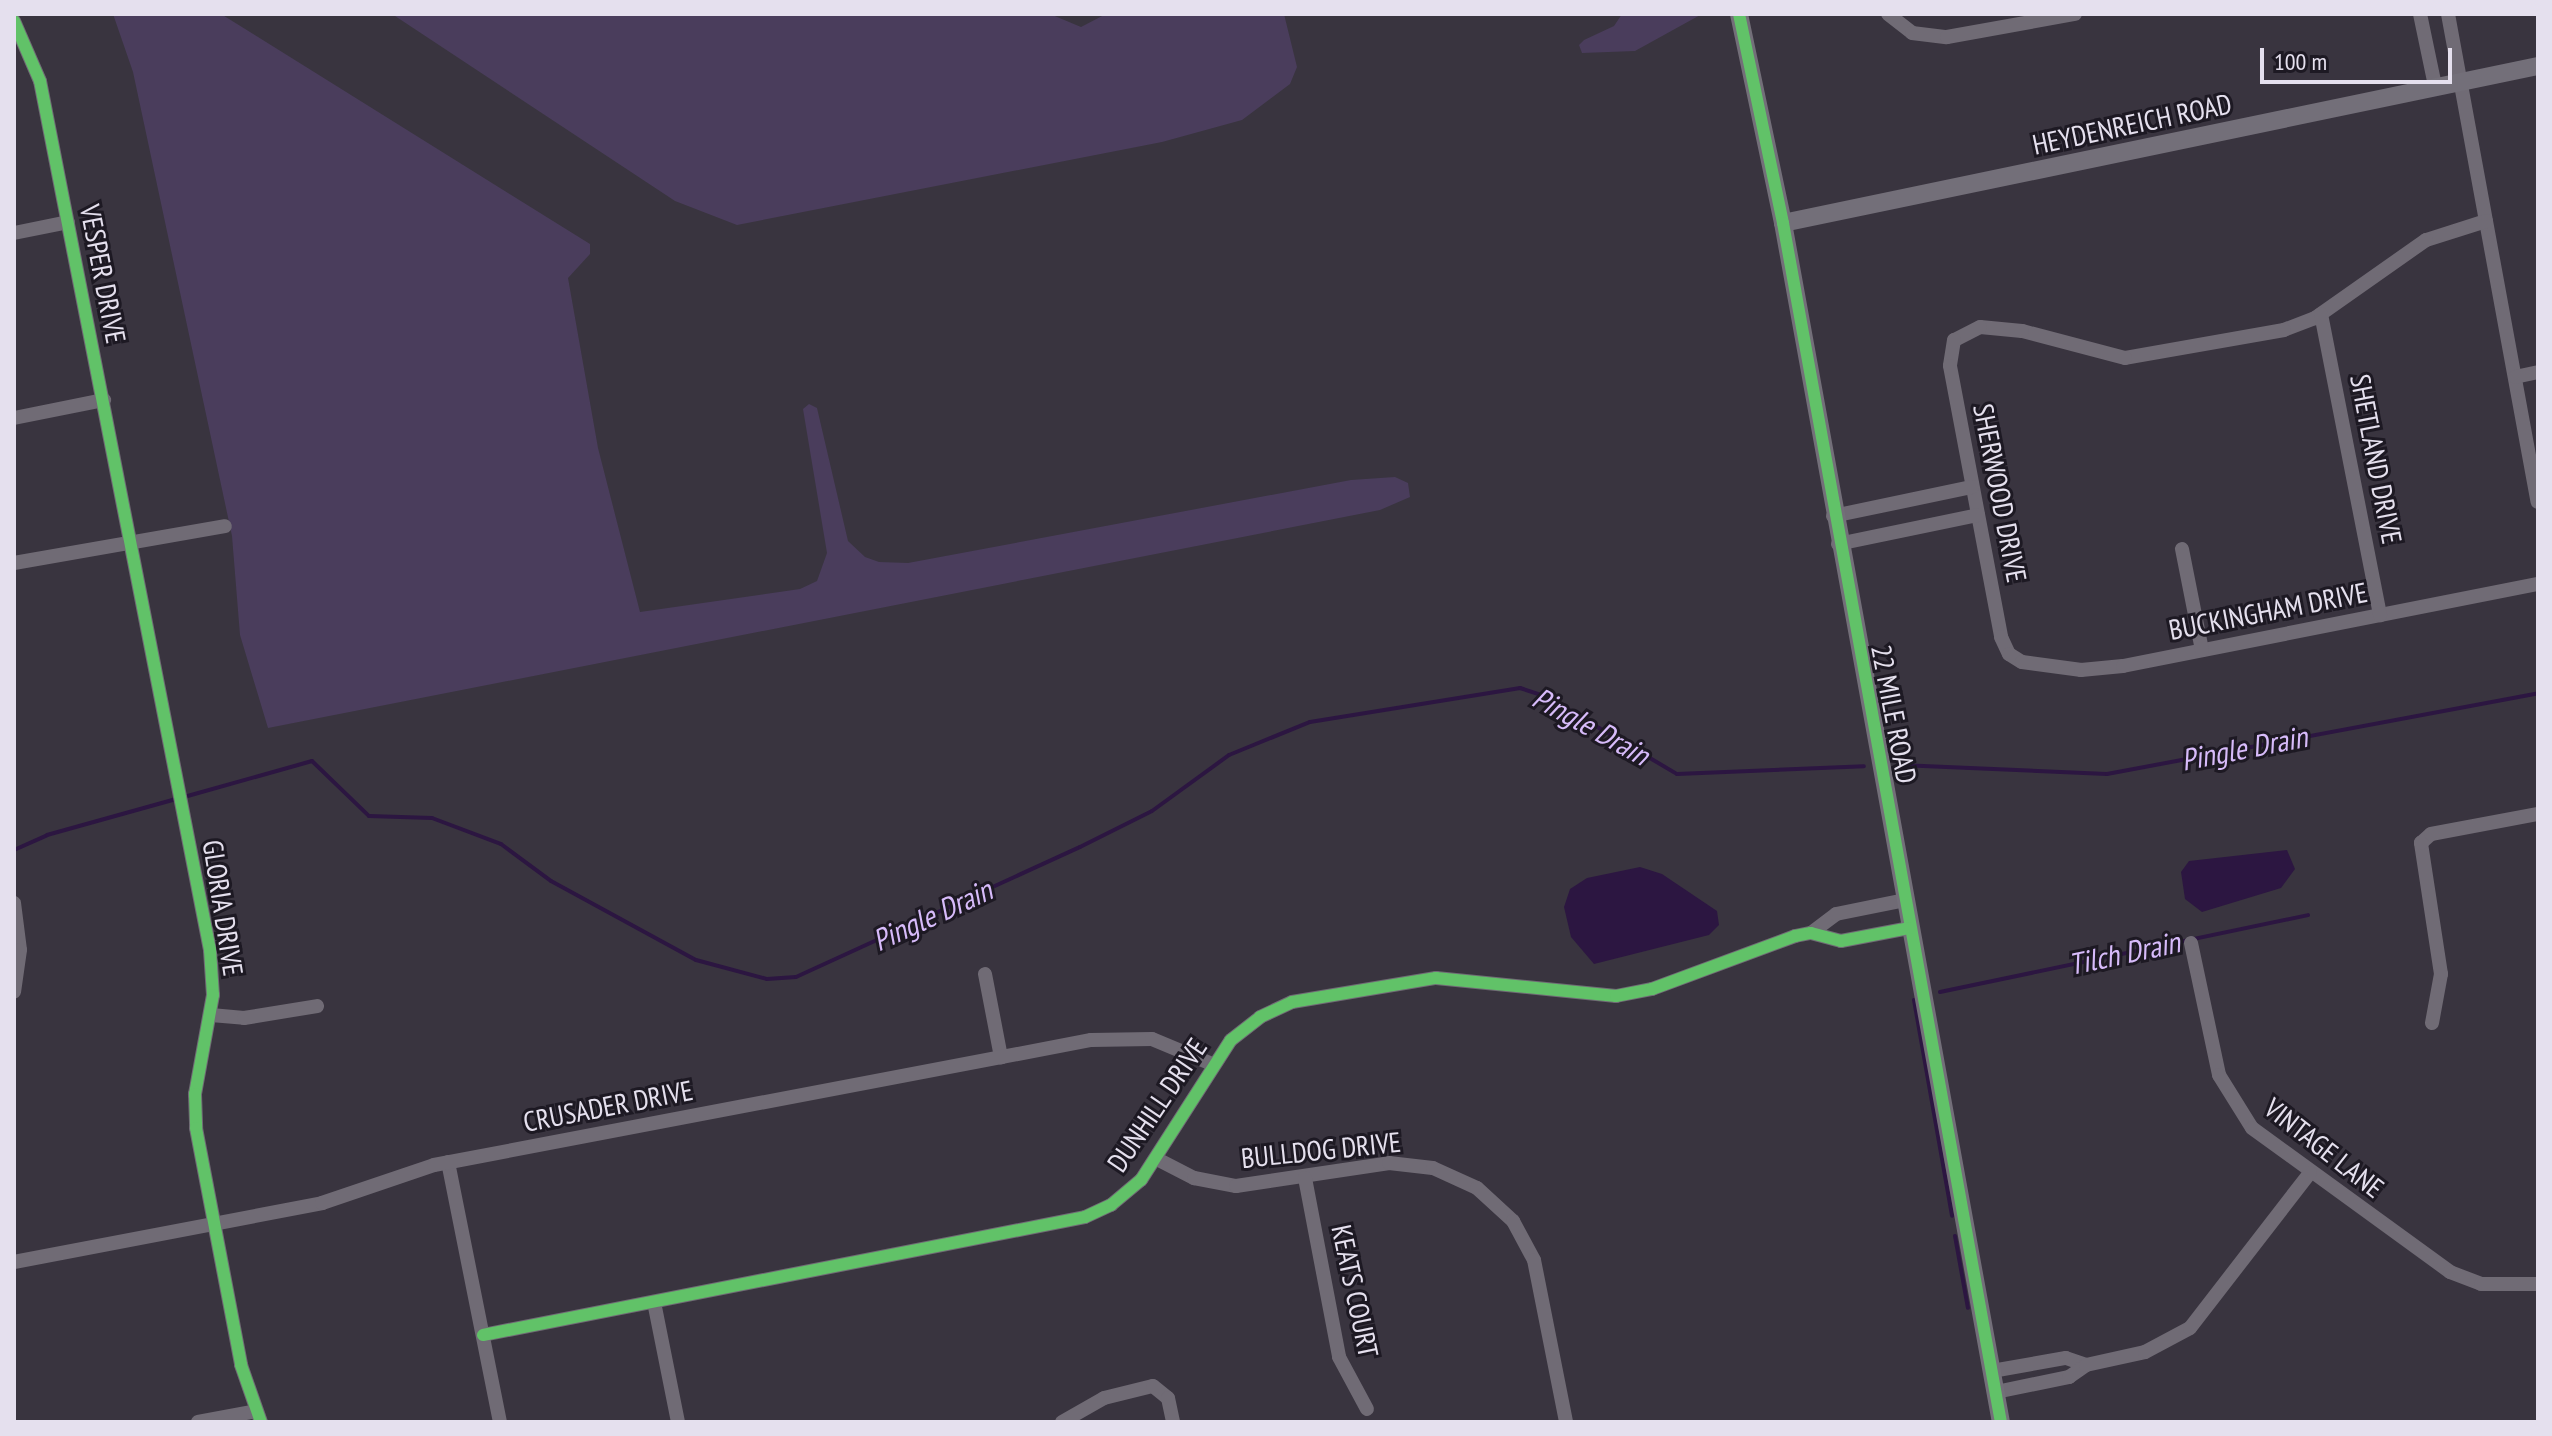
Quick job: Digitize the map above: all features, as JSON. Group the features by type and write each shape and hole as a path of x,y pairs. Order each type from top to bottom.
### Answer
{"street":[{"name":"22 MILE ROAD","path":"1739,14 1783,223 1838,544 2001,1422"},
{"path":"1888,14 1900,28 1958,37 2075,14"},
{"path":"2420,14 2435,86"},
{"path":"2448,14 2538,502"},
{"name":"VESPER DRIVE","path":"16,28 40,81 130,541"},
{"name":"HEYDENREICH ROAD","path":"1783,223 2051,171 2538,66"},
{"path":"2321,314 2426,240 2486,221"},
{"path":"14,233 68,222"},
{"name":"SHERWOOD DRIVE","path":"2009,654 2001,637 1950,366 1954,340 1980,327 2008,328 2095,353 2140,357 2284,330 2321,314"},
{"name":"SHETLAND DRIVE","path":"2321,314 2380,615"},
{"path":"2515,377 2538,372"},
{"path":"14,418 104,400"},
{"path":"1833,516 1972,487"},
{"path":"1838,544 1978,515"},
{"path":"14,563 225,526"},
{"name":"GLORIA DRIVE","path":"130,541 210,950 211,1015 194,1111 241,1365 258,1416"},
{"path":"2182,549 2202,650"},
{"name":"BUCKINGHAM DRIVE","path":"2009,654 2033,664 2096,670 2538,584"},
{"path":"2432,1023 2441,974 2421,843 2431,834 2538,814"},
{"name":"DUNHILL DRIVE","path":"483,1335 1067,1223 1111,1205 1157,1159 1212,1064 1245,1028 1301,1000 1436,978 1624,995 1811,933 1836,914 1905,900"},
{"path":"14,903 20,950 14,992"},
{"name":"DUNHILL DRIVE","path":"1811,933 1841,941 1909,928"},
{"name":"VINTAGE LANE","path":"2191,943 2225,1091 2252,1128 2450,1272 2481,1284 2538,1284"},
{"path":"985,974 1001,1057"},
{"path":"211,1015 244,1018 317,1006"},
{"name":"CRUSADER DRIVE","path":"14,1262 322,1203 448,1162 1106,1037 1137,1037 1183,1049 1212,1064"},
{"name":"BULLDOG DRIVE","path":"1157,1159 1220,1185 1252,1186 1389,1163 1419,1165 1463,1179 1489,1197 1513,1221 1534,1260 1566,1422"},
{"path":"448,1162 500,1422"},
{"path":"1996,1392 2069,1377 2086,1365 2145,1352 2201,1319 2310,1173"},
{"name":"KEATS COURT","path":"1305,1178 1339,1357 1367,1409"},
{"path":"654,1302 678,1422"},
{"path":"1992,1371 2066,1358 2086,1365"},
{"path":"1062,1422 1104,1398 1159,1387 1168,1398 1173,1422"},
{"path":"198,1422 258,1416"}],"shaded area":[{"path":"113,14 221,14 590,244 590,254 568,278 598,448 640,612 800,589 817,581 827,553 803,409 809,404 817,408 848,541 865,557 879,562 908,563 1351,480 1395,477 1408,483 1410,497 1380,510 268,728 240,635 232,536 133,72"},
{"path":"392,14 1050,14 1081,27 1106,14 1284,14 1297,67 1290,84 1242,120 1162,142 737,225 675,201"},
{"path":"1622,14 1702,14 1635,51 1582,53 1579,45 1584,40 1614,26"},
{"path":"2287,850 2295,869 2281,888 2202,912 2185,899 2181,872 2189,861"},
{"path":"1640,867 1662,874 1717,911 1719,925 1709,935 1594,964 1571,937 1564,907 1570,889 1587,878"}],"waterway":[{"name":"Pingle Drain","path":"184,797 312,761 369,816 432,818 501,844 551,881 696,960 767,979 796,977 1080,847 1152,811 1229,755 1310,722 1520,688 1545,696 1677,774 1864,766"},
{"name":"Pingle Drain","path":"1900,765 2107,774 2538,693"},
{"name":"Pingle Drain","path":"14,850 47,835 176,799"},
{"name":"Tilch Drain","path":"1940,992 2308,915"},
{"name":"Tilch Drain","path":"1914,1000 1952,1216"},
{"name":"Tilch Drain","path":"1955,1236 1968,1308"}],"cycle path":[{"path":"1739,14 1783,223 2001,1422"},
{"path":"14,21 40,81 210,950 213,995 195,1094 196,1128 241,1365 261,1422"},
{"path":"483,1335 1085,1217 1111,1205 1141,1180 1231,1040 1260,1017 1292,1002 1436,978 1616,996 1652,989 1795,936 1811,933 1841,941 1909,928"}]}
